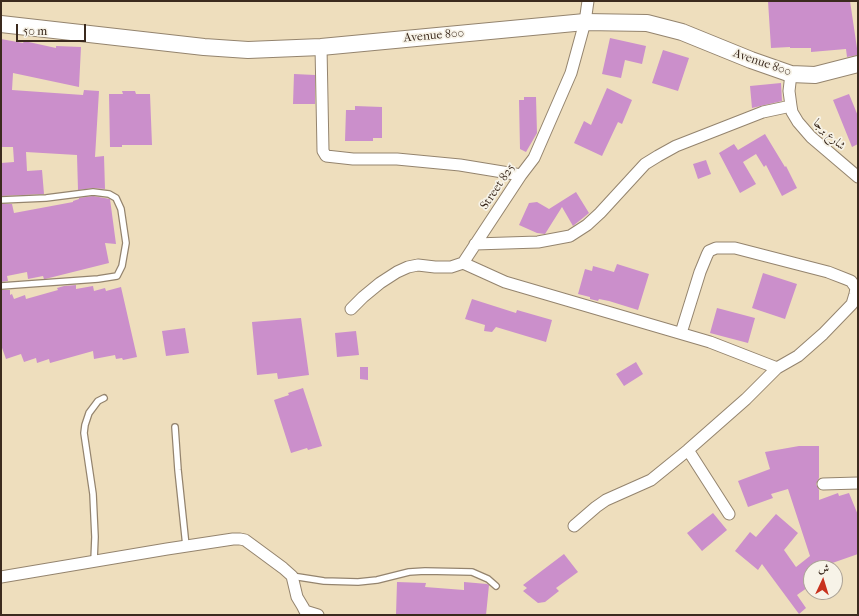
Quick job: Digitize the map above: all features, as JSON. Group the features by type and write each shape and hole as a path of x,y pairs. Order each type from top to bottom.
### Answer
{"main road":[{"name":"Avenue 800","path":"1,24 204,47 248,50 321,47 585,22 647,23 682,32 751,60 791,74 815,75 858,64"}],"street":[{"name":"Street 825","path":"464,263 521,174 534,158 572,73 585,22 588,1"},
{"path":"321,47 323,151 326,156 353,159 398,159 460,165 521,174"},
{"path":"475,244 538,242 570,236 587,225 645,164 658,156 676,146 764,112 791,106 789,91 791,74"},
{"name":"شارع برجا","path":"791,106 792,112 798,122 811,137 858,177"},
{"path":"574,526 606,500 651,480 688,450 746,399 777,368 798,356 811,345 852,304 856,289 851,282 828,272 735,248 716,248 709,251 700,272 681,333"},
{"path":"351,309 380,283 408,267 418,264 435,267 451,267 464,263 505,282 710,342 777,368"},
{"path":"688,450 729,514"},
{"path":"823,484 858,483"},
{"path":"1,577 186,546 242,539 292,576 297,597 302,607 305,611 318,615"}],"lane":[{"path":"1,200 46,198 93,192 109,194 116,198 121,209 126,243 122,266 117,276 98,279 1,286"},
{"path":"94,561 94,508 91,475 85,443 85,425 89,413 98,401 104,398"},
{"path":"175,427 186,546"},
{"path":"292,576 324,581 358,582 378,580 420,571 472,572 488,579 496,586"}],"building":[{"path":"768,1 850,1 858,55 847,57 846,49 811,52 811,48 771,48"},
{"path":"610,38 646,46 642,64 625,60 621,78 602,74"},
{"path":"1,39 23,43 24,41 56,48 56,46 81,47 79,87 13,73 12,90 83,95 84,90 99,91 95,157 104,156 105,189 93,188 78,190 77,155 26,152 27,171 42,170 44,194 1,196 1,163 14,162 13,147 1,147"},
{"path":"663,50 689,58 678,91 652,83"},
{"path":"294,74 315,75 315,104 293,104"},
{"path":"781,83 782,101 752,108 750,86"},
{"path":"607,88 632,100 622,124 618,122 602,156 574,143 584,121 591,125"},
{"path":"122,91 135,91 136,94 150,94 152,145 122,145 122,147 110,147 109,94 123,94"},
{"path":"849,94 858,116 858,144 852,147 833,100"},
{"path":"524,97 536,97 537,133 526,152 520,149 519,100 524,100"},
{"path":"355,106 382,107 382,138 373,138 373,141 345,141 346,110 355,110"},
{"path":"765,134 785,167 786,166 797,188 782,196 766,165 764,167 756,154 743,162 756,184 740,193 719,153 734,144 738,150"},
{"path":"706,160 711,174 698,179 693,164"},
{"path":"576,192 589,213 573,226 562,207 545,234 537,233 519,225 529,203 537,202 549,209"},
{"path":"93,196 110,199 116,244 105,243 109,263 45,279 43,276 28,279 27,272 7,276 8,281 1,282 1,204 12,204 14,213 73,202 79,198"},
{"path":"617,264 649,274 638,310 609,301 590,299 590,297 578,294 585,269 592,271 593,266 614,272"},
{"path":"763,273 797,284 785,319 752,308"},
{"path":"76,285 76,289 93,286 94,291 105,288 106,291 121,287 137,357 123,360 122,358 116,359 115,355 94,359 93,351 50,363 49,359 37,363 36,358 24,362 21,354 6,359 1,345 1,290 10,290 10,295 12,294 14,299 25,295 26,299 58,290 57,288 64,286"},
{"path":"472,299 516,313 517,310 552,320 546,342 496,327 492,332 484,331 485,325 465,319"},
{"path":"717,308 755,318 748,343 710,333"},
{"path":"301,318 309,375 278,379 277,373 257,375 252,322"},
{"path":"185,328 189,353 166,356 162,331"},
{"path":"356,331 359,355 337,357 335,333"},
{"path":"636,362 643,374 624,386 616,374"},
{"path":"360,367 368,367 368,380 360,379"},
{"path":"303,388 322,446 308,450 307,448 291,453 274,400"},
{"path":"799,446 819,446 819,478 816,484 819,490 819,500 838,493 839,496 849,493 858,515 858,554 841,560 805,560 810,556 788,489 771,494 773,498 748,507 738,481 770,469 765,452"},
{"path":"713,513 727,530 702,551 687,533"},
{"path":"776,514 798,533 784,550 796,567 803,562 803,591 797,595 806,608 799,614 762,564 758,570 735,551 750,532 756,537"},
{"path":"564,554 578,572 556,588 559,591 545,602 538,603 523,591 527,588 523,585"},
{"path":"397,582 426,583 425,587 464,590 464,582 487,584 489,585 486,615 396,615"}]}
